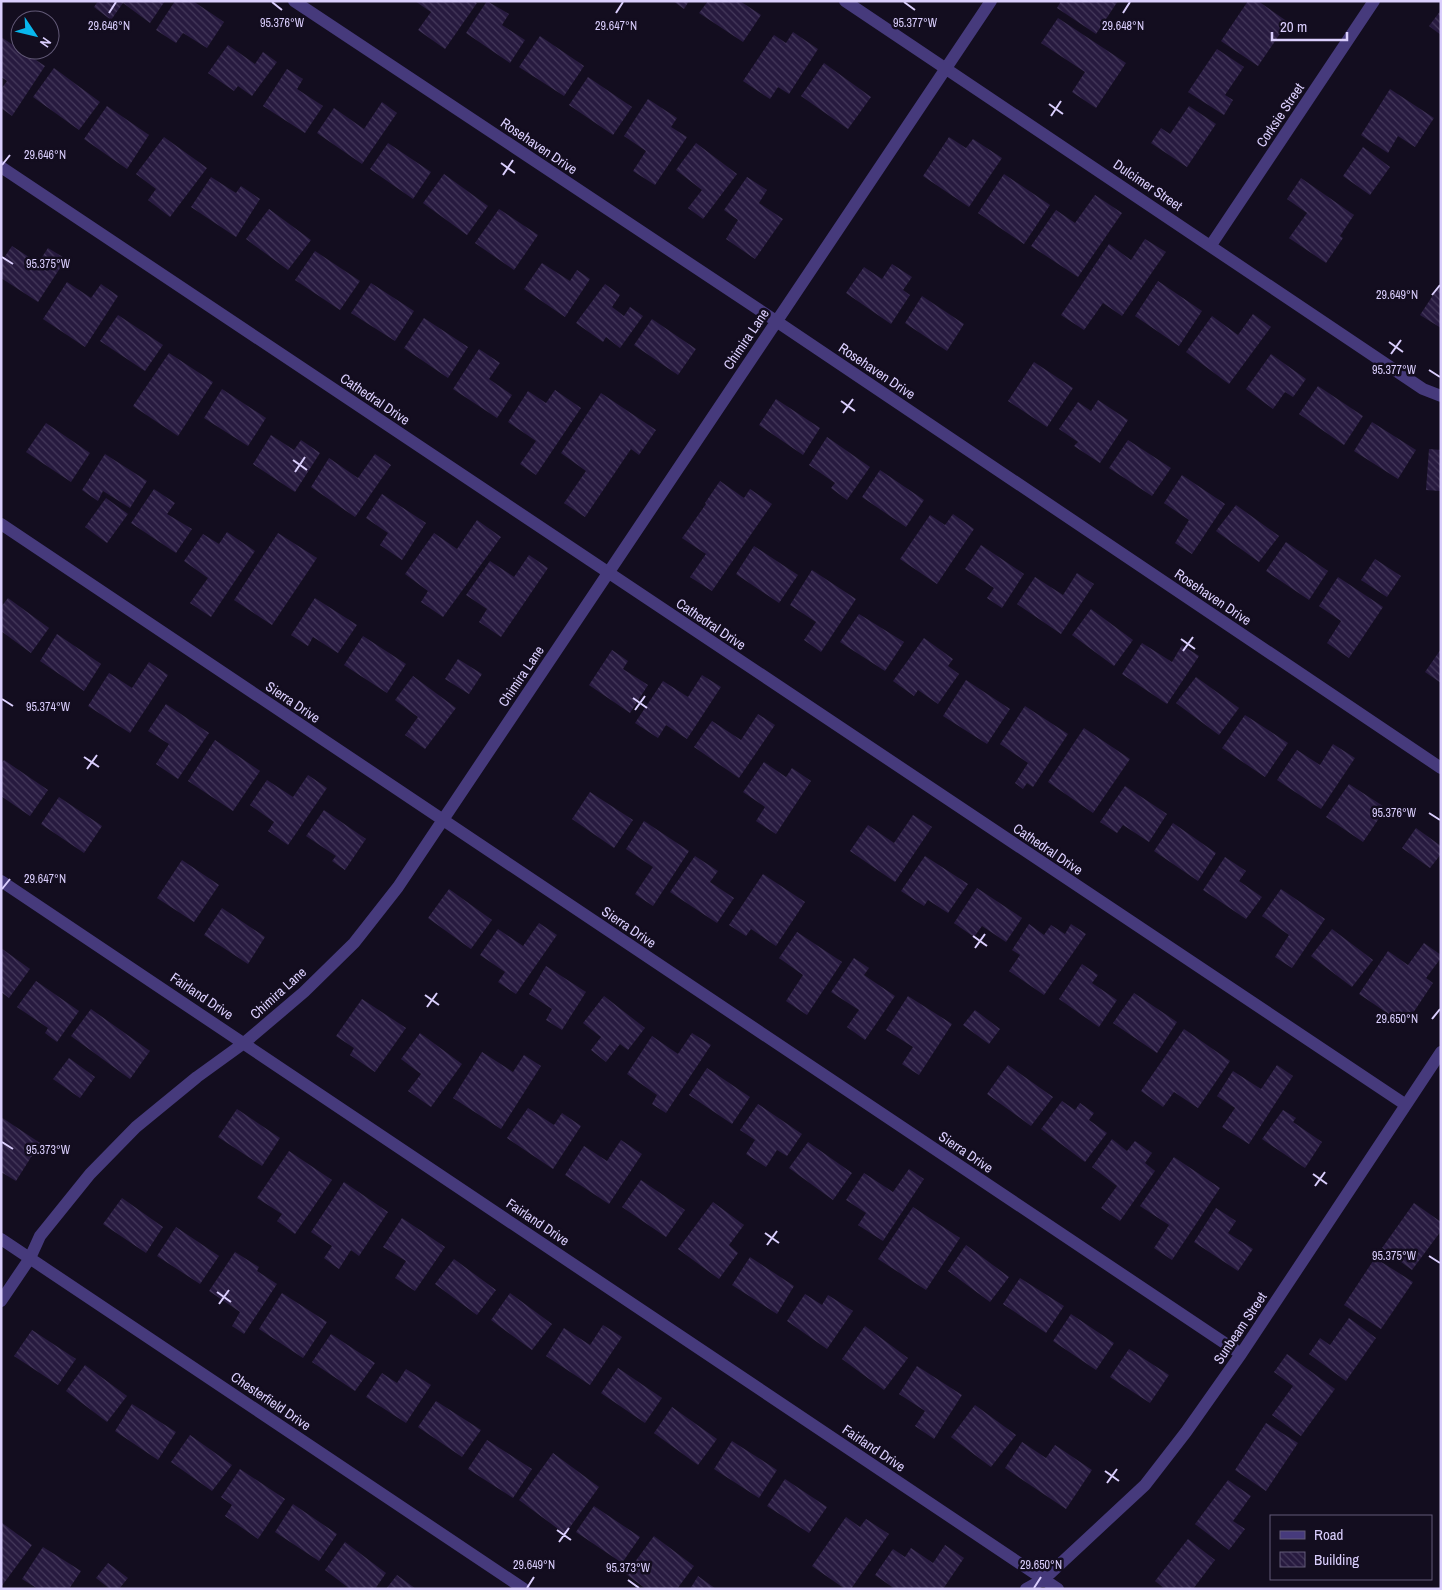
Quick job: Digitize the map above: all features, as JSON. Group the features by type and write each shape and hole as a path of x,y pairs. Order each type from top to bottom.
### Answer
{"street":[{"name":"Rosehaven Drive","path":"294,1 776,321 1441,768"},
{"name":"Dulcimer Street","path":"845,1 1424,389 1438,395"},
{"name":"Chimira Lane","path":"1,1301 30,1258 40,1236 90,1174 136,1127 197,1077 244,1043 304,992 354,943 398,887 991,1"},
{"name":"Corksie Street","path":"1211,245 1374,1"},
{"name":"Cathedral Drive","path":"1,167 1406,1105"},
{"name":"Sierra Drive","path":"1,524 1241,1354"},
{"name":"Fairland Drive","path":"1,881 1058,1589"},
{"name":"Sunbeam Street","path":"1026,1589 1044,1579 1145,1485 1186,1432 1241,1354 1441,1052"},
{"name":"Chesterfield Drive","path":"1,1239 524,1589"}],"building":[{"path":"98,1 165,1 150,23 123,3 111,20 94,7"},
{"path":"175,1 193,1 224,22 207,48 183,33 176,43 156,30"},
{"path":"415,1 474,1 477,3 445,49 418,30 431,12"},
{"path":"487,1 509,14 502,25 525,40 510,63 466,33"},
{"path":"673,1 689,1 684,9"},
{"path":"708,1 740,1 761,15 743,42 699,13"},
{"path":"1061,1 1118,1 1096,34 1057,8"},
{"path":"1248,1 1258,1 1288,22 1258,66 1221,41"},
{"path":"1441,10 1441,35 1429,26"},
{"path":"1058,18 1126,63 1096,108 1072,92 1085,72 1041,43"},
{"path":"793,32 818,49 789,94 778,87 770,99 743,81 774,35 786,43"},
{"path":"540,36 584,66 564,96 519,67"},
{"path":"1,37 10,43 10,60 36,60 45,66 12,116 1,108 1,89 7,81 1,77"},
{"path":"228,45 255,64 263,52 277,62 252,96 238,86 234,91 208,73"},
{"path":"1217,49 1244,67 1225,95 1233,100 1224,115 1188,92"},
{"path":"824,63 871,97 848,129 801,96"},
{"path":"54,68 100,102 79,130 33,97"},
{"path":"287,69 303,79 297,89 323,106 305,133 263,106"},
{"path":"588,77 632,107 613,135 569,105"},
{"path":"1390,89 1434,118 1415,147 1398,136 1388,153 1361,135"},
{"path":"648,99 677,118 671,127 687,137 655,185 633,171 646,151 624,136"},
{"path":"382,102 397,113 362,164 317,133 334,108 364,129"},
{"path":"107,106 149,135 127,169 84,139"},
{"path":"1189,106 1216,124 1187,167 1151,143 1161,128 1170,134"},
{"path":"164,137 207,168 170,217 148,200 156,189 136,174"},
{"path":"949,137 966,148 973,139 1002,158 969,207 923,176"},
{"path":"388,143 431,172 413,199 370,169"},
{"path":"696,143 737,174 703,219 688,208 702,190 676,170"},
{"path":"1363,147 1390,167 1370,195 1343,176"},
{"path":"444,174 488,206 467,235 423,203"},
{"path":"1004,174 1050,205 1024,244 978,213"},
{"path":"211,177 236,193 241,186 260,199 236,237 191,207"},
{"path":"747,177 767,190 759,203 783,219 755,259 726,239 738,220 724,210"},
{"path":"1301,178 1354,215 1340,236 1343,238 1326,263 1289,238 1307,213 1287,199"},
{"path":"1095,195 1122,213 1078,277 1031,246 1056,210 1075,223"},
{"path":"269,209 311,240 288,270 246,239"},
{"path":"499,209 538,235 514,270 475,243"},
{"path":"1145,239 1166,252 1122,316 1103,303 1084,330 1061,315 1109,244 1131,260"},
{"path":"12,246 38,263 48,248 66,259 38,302 1,278 1,262"},
{"path":"315,251 360,281 340,310 295,280"},
{"path":"542,263 570,281 577,270 590,279 565,317 524,289"},
{"path":"892,264 912,277 903,290 910,295 891,324 846,293 864,267 882,279"},
{"path":"1158,281 1202,311 1179,346 1135,316"},
{"path":"67,282 91,298 101,284 118,296 85,347 43,319"},
{"path":"371,283 414,311 395,341 351,313"},
{"path":"1441,283 1441,328 1420,315"},
{"path":"605,284 620,295 612,307 624,316 630,307 643,316 620,348 606,337 603,342 576,323"},
{"path":"922,296 964,324 947,351 905,323"},
{"path":"1253,314 1271,327 1229,384 1186,352 1212,316 1238,335"},
{"path":"118,315 163,345 145,371 100,341"},
{"path":"424,318 468,347 448,378 404,348"},
{"path":"652,319 696,349 678,375 634,345"},
{"path":"479,349 500,363 489,379 512,395 497,418 453,389"},
{"path":"169,353 213,382 178,436 133,406"},
{"path":"1271,354 1306,379 1293,397 1285,392 1273,409 1246,389"},
{"path":"1034,362 1073,388 1047,427 1008,401"},
{"path":"1318,386 1363,416 1344,445 1299,414"},
{"path":"222,389 266,418 248,446 204,418"},
{"path":"555,390 581,408 536,475 520,464 536,441 508,422 528,391 546,403"},
{"path":"601,393 656,430 639,455 631,449 585,517 564,503 586,471 561,453"},
{"path":"776,399 820,428 803,455 759,425"},
{"path":"1098,400 1128,420 1100,463 1074,446 1078,442 1059,429 1078,402 1091,411"},
{"path":"1372,422 1416,450 1398,479 1354,451"},
{"path":"46,423 90,453 71,482 26,452"},
{"path":"271,435 294,450 301,440 320,453 295,492 253,464"},
{"path":"827,437 870,467 847,500 831,488 835,483 809,465"},
{"path":"1128,440 1171,468 1152,496 1109,468"},
{"path":"1429,449 1441,450 1441,491 1426,490"},
{"path":"105,454 147,481 130,508 103,491 98,501 82,490"},
{"path":"375,454 391,465 355,517 311,487 329,458 358,478"},
{"path":"880,470 924,500 906,527 862,497"},
{"path":"1182,475 1225,504 1192,554 1175,543 1189,520 1164,503"},
{"path":"720,481 744,498 750,489 772,504 712,591 690,577 706,554 682,538"},
{"path":"154,489 175,503 167,514 192,529 176,553 131,523"},
{"path":"382,494 426,523 402,560 380,545 388,533 366,518"},
{"path":"106,498 128,514 107,543 85,527"},
{"path":"1236,505 1279,536 1259,562 1216,531"},
{"path":"953,514 974,529 937,584 900,559 930,515 945,525"},
{"path":"477,520 501,537 443,617 421,602 428,591 405,574 434,533 457,549"},
{"path":"227,532 255,551 211,617 190,603 208,578 184,561 203,534 219,544"},
{"path":"278,533 317,558 272,625 234,600"},
{"path":"1286,542 1328,571 1309,600 1266,571"},
{"path":"981,545 1024,574 1002,608 987,598 994,588 965,569"},
{"path":"754,546 798,575 779,603 736,574"},
{"path":"529,555 548,568 501,637 479,622 487,609 466,595 490,561 514,577"},
{"path":"1375,559 1401,576 1387,597 1361,580"},
{"path":"812,570 856,599 821,652 804,640 816,622 790,605"},
{"path":"1077,573 1094,584 1061,634 1017,604 1035,577 1063,595"},
{"path":"1338,577 1383,607 1349,658 1327,643 1341,621 1319,606"},
{"path":"8,598 49,628 31,653 1,631 1,607"},
{"path":"315,598 357,625 338,653 313,637 308,646 291,635"},
{"path":"1091,609 1133,640 1114,666 1072,635"},
{"path":"859,614 904,642 885,671 840,642"},
{"path":"57,634 101,664 84,691 40,661"},
{"path":"363,636 406,664 387,693 344,665"},
{"path":"924,638 953,659 948,666 959,674 938,704 918,690 914,696 893,681"},
{"path":"1142,643 1172,662 1182,645 1199,656 1167,704 1122,674"},
{"path":"1441,649 1441,683 1425,672"},
{"path":"612,650 628,661 623,669 648,685 630,713 589,685"},
{"path":"458,659 482,674 469,694 445,679"},
{"path":"149,662 168,675 130,733 88,706 109,673 132,688"},
{"path":"702,675 721,687 687,739 666,725 658,738 635,723 663,681 688,697"},
{"path":"413,676 456,708 425,749 405,735 418,717 395,700"},
{"path":"1196,677 1239,708 1219,735 1176,703"},
{"path":"966,680 1010,709 987,744 943,716"},
{"path":"166,704 209,733 178,779 156,764 169,744 148,731"},
{"path":"1025,706 1068,734 1033,787 1027,783 1023,789 1015,783 1028,763 1000,744"},
{"path":"758,714 775,725 739,778 694,747 712,721 741,740"},
{"path":"1245,715 1288,743 1265,777 1222,748"},
{"path":"1084,728 1130,759 1093,813 1048,782"},
{"path":"215,740 260,771 233,811 188,781"},
{"path":"1333,744 1355,758 1321,809 1277,780 1297,750 1320,765"},
{"path":"4,760 48,790 30,816 1,796 1,764"},
{"path":"764,762 786,777 792,768 811,781 776,834 756,821 765,807 743,792"},
{"path":"308,775 327,788 288,845 268,831 274,822 250,805 267,780 293,797"},
{"path":"1349,784 1386,808 1363,842 1326,817"},
{"path":"1125,786 1167,814 1149,842 1123,825 1117,833 1100,822"},
{"path":"590,792 633,820 614,848 572,819"},
{"path":"59,797 102,826 84,853 41,824"},
{"path":"324,810 366,839 345,870 332,861 336,856 306,836"},
{"path":"913,815 932,827 895,882 850,851 868,825 894,843"},
{"path":"644,821 689,851 653,906 635,894 653,867 626,849"},
{"path":"1173,823 1216,853 1198,881 1154,851"},
{"path":"1416,828 1441,846 1441,854 1430,868 1402,848"},
{"path":"695,856 718,871 710,882 734,898 717,923 670,892"},
{"path":"925,856 968,884 948,913 928,900 924,906 901,891"},
{"path":"1225,857 1246,871 1239,881 1262,897 1246,919 1203,890"},
{"path":"182,860 219,885 194,922 157,898"},
{"path":"763,874 805,902 776,946 751,929 746,936 729,925"},
{"path":"977,888 1022,918 1006,942 982,926 974,937 954,923"},
{"path":"449,889 492,920 471,949 428,918"},
{"path":"1281,889 1325,919 1292,968 1275,957 1289,935 1262,916"},
{"path":"222,908 265,937 248,964 204,935"},
{"path":"539,923 557,935 516,994 498,982 505,972 480,955 498,929 523,946"},
{"path":"1029,924 1044,935 1051,925 1065,934 1071,924 1086,934 1044,995 1009,971 1020,955 1012,950"},
{"path":"1332,929 1373,960 1352,987 1311,956"},
{"path":"797,932 842,962 807,1015 786,1001 803,975 779,958"},
{"path":"1424,943 1441,955 1441,958 1426,978 1433,983 1405,1025 1359,994 1388,951 1408,965"},
{"path":"1,948 30,969 9,998 1,992"},
{"path":"854,958 869,968 864,975 895,996 865,1040 847,1027 859,1010 831,992"},
{"path":"1082,964 1098,975 1092,983 1117,1000 1099,1027 1059,999"},
{"path":"546,966 586,992 562,1030 546,1020 552,1009 529,994"},
{"path":"36,981 79,1011 57,1042 45,1033 48,1028 17,1007"},
{"path":"1134,993 1177,1022 1157,1053 1113,1023"},
{"path":"604,996 645,1028 628,1050 620,1044 606,1062 591,1050 601,1037 583,1023"},
{"path":"908,996 952,1024 919,1075 902,1064 913,1047 886,1030"},
{"path":"362,999 406,1028 375,1072 350,1055 354,1048 336,1036"},
{"path":"91,1009 150,1051 130,1079 71,1036"},
{"path":"975,1010 1000,1029 989,1044 963,1025"},
{"path":"1184,1029 1230,1061 1198,1108 1174,1092 1163,1107 1141,1091"},
{"path":"420,1033 462,1064 431,1107 408,1091 421,1074 401,1059"},
{"path":"692,1033 711,1045 666,1113 652,1104 657,1095 627,1074 652,1036 678,1054"},
{"path":"482,1052 513,1072 524,1055 541,1066 501,1129 453,1098"},
{"path":"69,1058 95,1077 80,1098 53,1079"},
{"path":"1008,1065 1053,1097 1031,1126 987,1094"},
{"path":"1277,1065 1293,1076 1249,1144 1222,1127 1235,1108 1217,1096 1233,1071 1261,1089"},
{"path":"707,1068 750,1097 732,1124 689,1095"},
{"path":"1062,1101 1075,1110 1080,1103 1094,1113 1089,1120 1107,1133 1085,1162 1041,1129"},
{"path":"758,1104 802,1134 787,1156 777,1150 766,1167 746,1154 755,1140 740,1130"},
{"path":"528,1108 554,1125 562,1113 581,1126 553,1169 507,1138"},
{"path":"237,1109 280,1138 262,1166 218,1137"},
{"path":"1283,1110 1296,1118 1293,1122 1322,1142 1305,1168 1262,1139"},
{"path":"1,1117 40,1143 16,1181 1,1172"},
{"path":"1112,1139 1127,1151 1135,1141 1152,1153 1145,1163 1155,1171 1120,1221 1101,1208 1117,1186 1092,1167"},
{"path":"621,1140 642,1154 609,1204 565,1175 584,1146 607,1161"},
{"path":"808,1142 852,1173 833,1200 789,1168"},
{"path":"289,1151 332,1180 295,1234 277,1221 282,1214 257,1198"},
{"path":"1174,1157 1220,1188 1172,1260 1154,1248 1169,1225 1140,1206"},
{"path":"909,1169 924,1179 883,1241 858,1225 866,1213 846,1200 864,1173 893,1192"},
{"path":"641,1180 685,1210 666,1237 622,1207"},
{"path":"344,1182 388,1212 359,1256 351,1250 339,1269 324,1258 332,1246 311,1232"},
{"path":"122,1198 163,1227 146,1253 103,1224"},
{"path":"713,1202 744,1225 729,1245 738,1253 719,1279 678,1249"},
{"path":"1414,1203 1441,1222 1441,1231 1412,1270 1382,1248"},
{"path":"913,1207 960,1238 926,1290 878,1259"},
{"path":"1216,1208 1236,1221 1228,1233 1253,1249 1238,1271 1194,1242"},
{"path":"402,1218 445,1247 415,1291 395,1278 406,1261 383,1247"},
{"path":"176,1227 219,1256 200,1284 157,1256"},
{"path":"966,1245 1009,1277 990,1302 948,1271"},
{"path":"235,1252 259,1267 257,1271 277,1284 244,1334 232,1326 240,1312 209,1291"},
{"path":"750,1257 794,1286 777,1314 732,1285"},
{"path":"1375,1258 1413,1282 1381,1329 1344,1305"},
{"path":"454,1259 496,1290 477,1315 435,1284"},
{"path":"1020,1278 1064,1306 1046,1333 1003,1304"},
{"path":"282,1293 327,1322 303,1358 259,1329"},
{"path":"510,1293 552,1324 532,1350 491,1320"},
{"path":"805,1294 822,1305 828,1295 853,1311 827,1349 787,1321"},
{"path":"1071,1314 1114,1343 1096,1370 1053,1341"},
{"path":"1349,1318 1376,1338 1346,1381 1309,1354 1320,1338 1330,1345"},
{"path":"603,1325 622,1337 590,1385 546,1356 564,1328 590,1345"},
{"path":"865,1326 908,1358 884,1390 842,1359"},
{"path":"32,1330 76,1359 58,1385 14,1356"},
{"path":"331,1334 375,1363 355,1391 312,1362"},
{"path":"1129,1349 1169,1375 1150,1403 1110,1377"},
{"path":"1287,1354 1335,1389 1301,1436 1272,1415 1293,1386 1274,1372"},
{"path":"85,1365 127,1396 107,1422 66,1391"},
{"path":"917,1366 962,1395 934,1439 915,1426 925,1411 899,1394"},
{"path":"618,1368 662,1398 645,1423 601,1393"},
{"path":"406,1369 431,1385 406,1423 366,1397 382,1373 397,1383"},
{"path":"436,1401 481,1430 462,1457 418,1427"},
{"path":"132,1404 176,1432 158,1460 115,1431"},
{"path":"975,1405 1016,1435 991,1467 951,1437"},
{"path":"672,1407 717,1439 698,1465 654,1433"},
{"path":"1266,1423 1298,1443 1266,1491 1235,1470"},
{"path":"190,1435 232,1465 212,1491 171,1462"},
{"path":"487,1440 532,1469 513,1498 468,1469"},
{"path":"732,1441 777,1470 759,1498 714,1469"},
{"path":"1022,1442 1046,1458 1055,1445 1092,1470 1066,1509 1005,1468"},
{"path":"553,1453 599,1487 565,1534 519,1500"},
{"path":"240,1469 285,1499 258,1539 225,1516 232,1505 221,1497"},
{"path":"785,1479 827,1507 809,1533 767,1506"},
{"path":"1228,1480 1251,1496 1233,1521 1245,1529 1229,1550 1195,1524"},
{"path":"293,1504 337,1534 319,1561 275,1532"},
{"path":"594,1506 640,1537 622,1563 576,1532"},
{"path":"846,1517 860,1527 866,1519 889,1534 851,1589 845,1589 812,1566"},
{"path":"1,1522 32,1545 1,1587"},
{"path":"654,1536 694,1566 677,1589 646,1589 626,1574"},
{"path":"1188,1539 1215,1560 1193,1589 1165,1589 1155,1581"},
{"path":"345,1542 386,1573 375,1589 350,1589 325,1570"},
{"path":"945,1545 964,1558 943,1589 895,1589 875,1575 893,1549 905,1557 911,1548 933,1563"},
{"path":"43,1547 81,1571 69,1589 38,1589 22,1579"},
{"path":"108,1563 128,1578 119,1589 110,1589 96,1578"},
{"path":"397,1575 416,1589 386,1589"},
{"path":"698,1576 716,1589 690,1589"}]}
